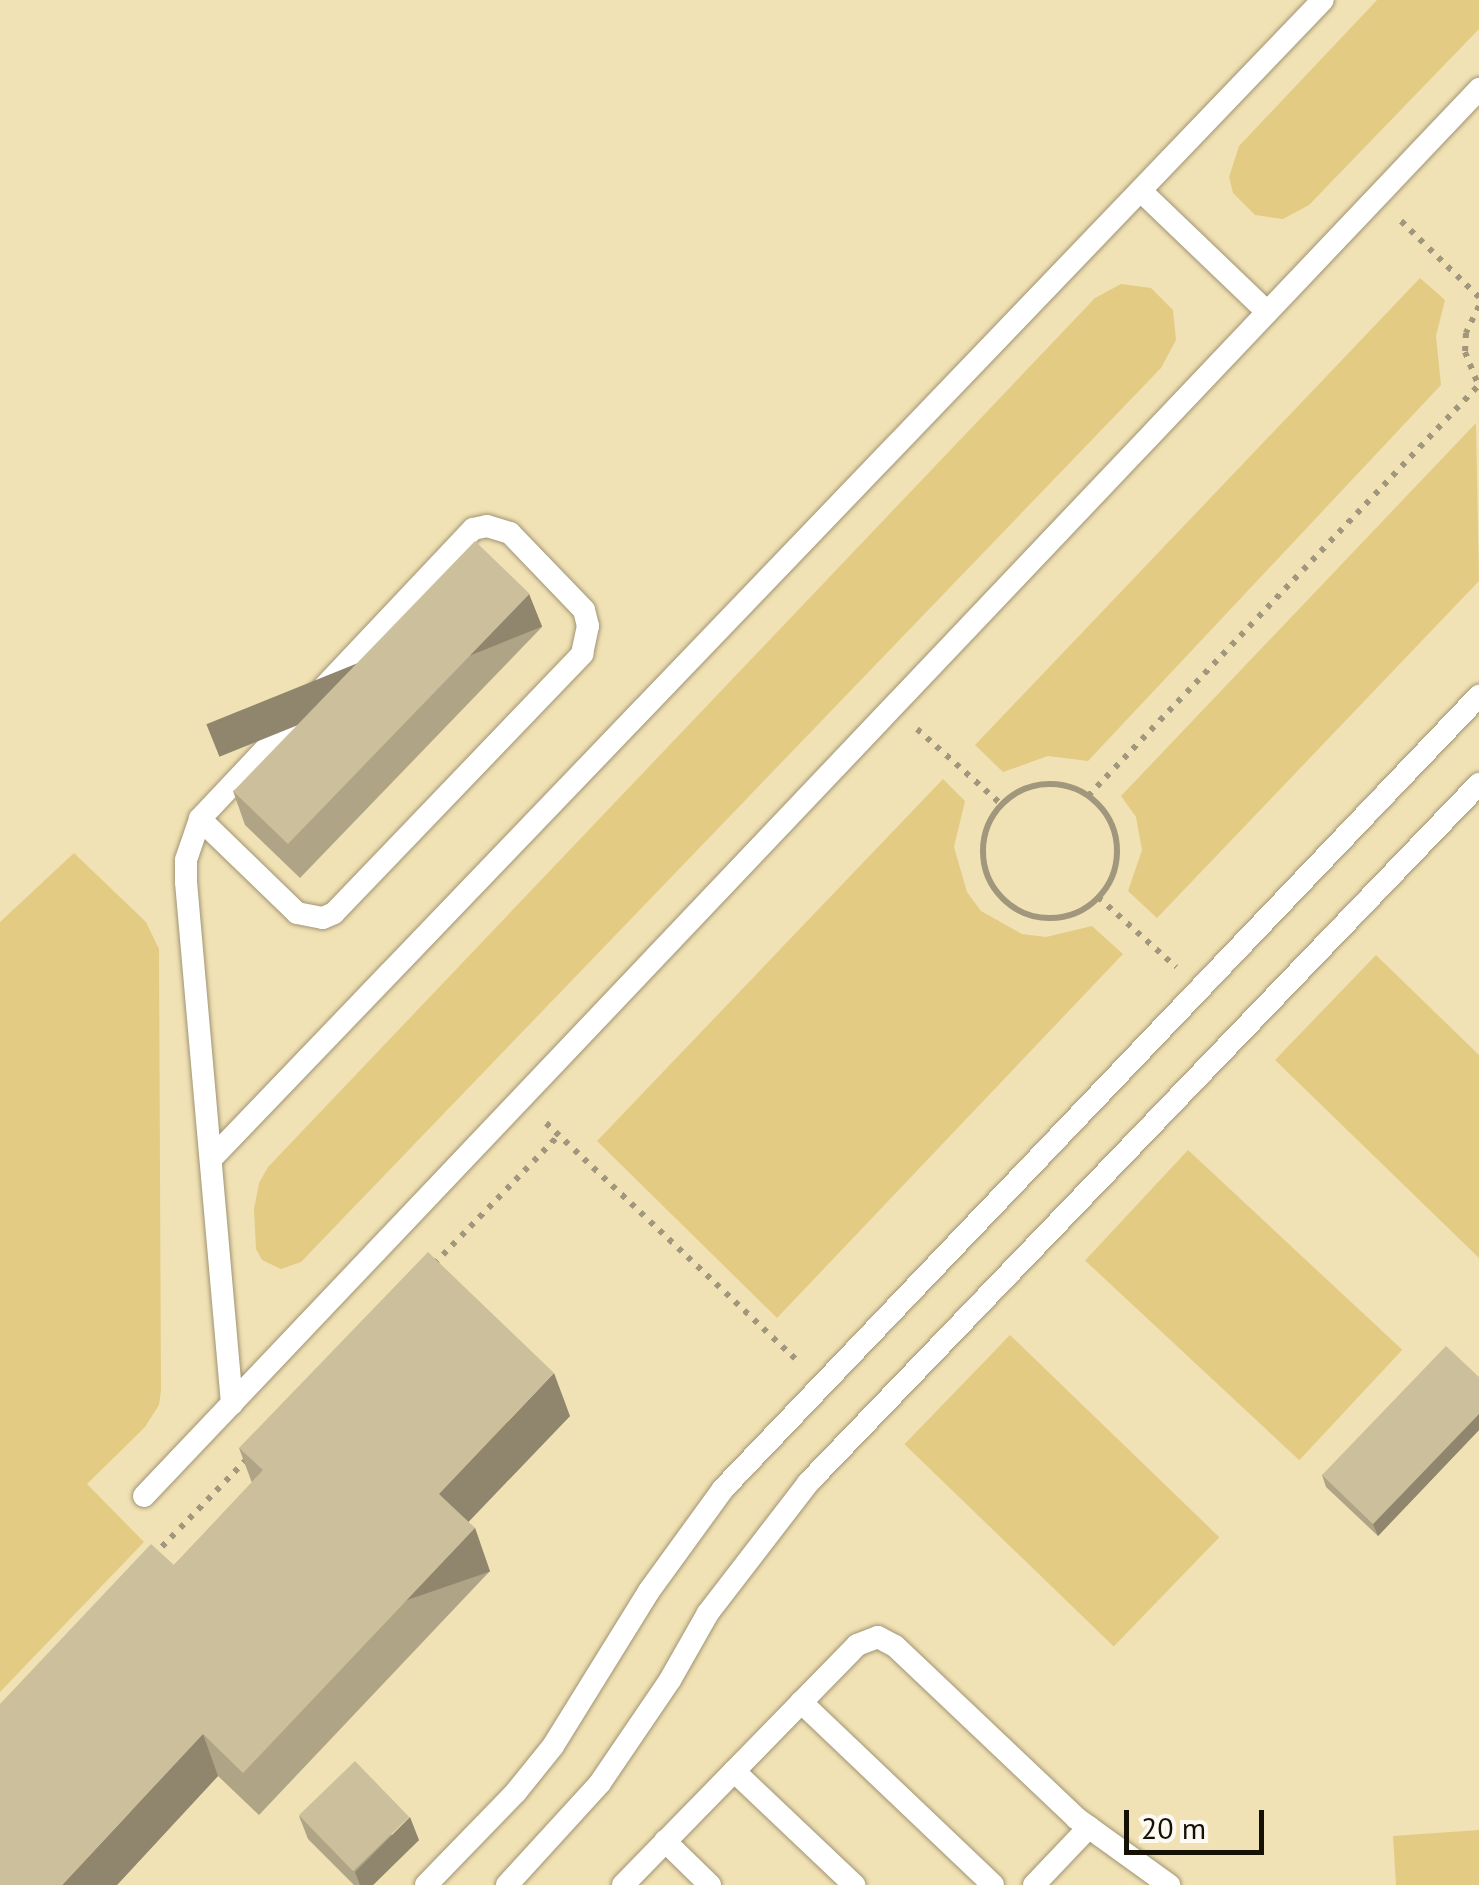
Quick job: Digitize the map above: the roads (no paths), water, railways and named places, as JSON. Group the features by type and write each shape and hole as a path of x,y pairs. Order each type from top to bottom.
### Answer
{"lane":[{"path":"213,1157 1323,0"},
{"path":"144,1496 1479,90"},
{"path":"1142,192 1266,312"},
{"path":"200,819 297,913 322,918 334,913 582,654 588,626 584,610 510,533 487,526 474,529 355,650 200,819 186,860 186,882 232,1404"},
{"path":"434,1882 553,1746 684,1539 723,1489 1479,696"},
{"path":"506,1885 600,1782 670,1680 708,1613 808,1483 1479,784"},
{"path":"623,1885 857,1645 878,1637 887,1640 1089,1827 1169,1885"},
{"path":"801,1702 992,1885"},
{"path":"734,1771 854,1885"},
{"path":"1034,1885 1089,1827"},
{"path":"665,1841 710,1885"}]}
